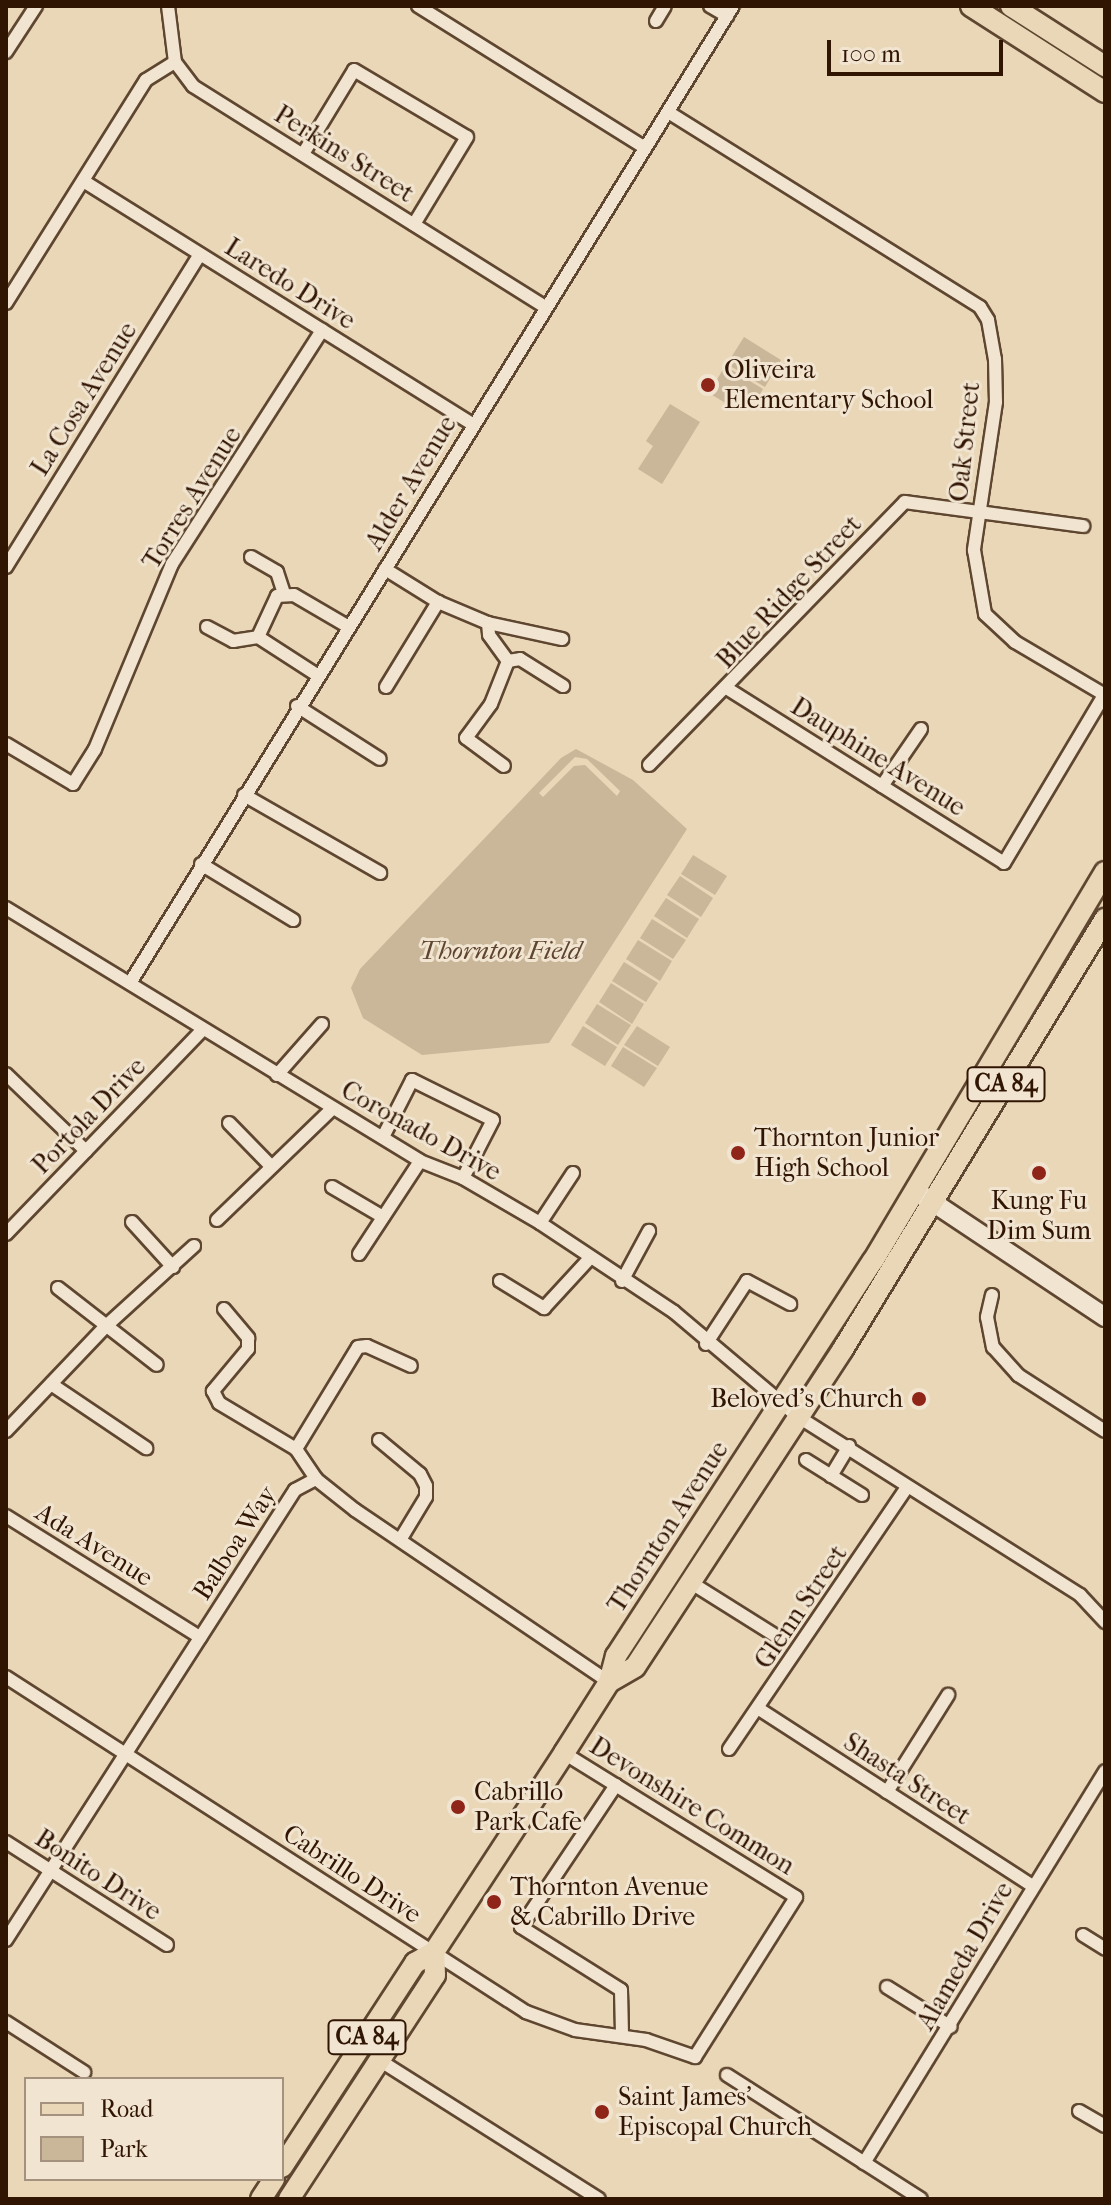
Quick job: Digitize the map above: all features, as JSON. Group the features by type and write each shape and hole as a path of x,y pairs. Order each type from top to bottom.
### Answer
{"main road":[{"path":"971,6 1105,92"},
{"path":"1011,6 1105,66"},
{"name":"Thornton Avenue","path":"284,2164 415,1963 434,1952 564,1753 609,1682 616,1656 916,1191 1105,872"},
{"name":"Thornton Avenue","path":"609,1682 635,1667 935,1203 1105,919"},
{"path":"916,1191 1105,1317"},
{"name":"Thornton Avenue","path":"289,2199 435,1975 434,1952"},
{"path":"261,2199 273,2181"}],"street":[{"path":"6,52 36,6"},
{"path":"6,303 85,182 146,80 175,62 168,6"},
{"path":"418,6 434,11 645,148"},
{"path":"656,21 665,6"},
{"path":"710,6 730,11"},
{"name":"Alder Avenue","path":"130,983 297,706 730,11"},
{"name":"Perkins Street","path":"175,62 193,86 545,307"},
{"path":"303,154 354,70 467,137 414,224"},
{"name":"Oak Street","path":"668,112 980,307 988,320 995,359 996,402 974,550 985,614 1015,642 1105,695"},
{"name":"Laredo Drive","path":"85,182 473,424"},
{"name":"La Cosa Avenue","path":"6,567 200,254"},
{"name":"Torres Avenue","path":"6,744 73,784 95,749 172,564 322,330"},
{"name":"Blue Ridge Street","path":"649,765 728,689 905,502 980,512"},
{"path":"980,512 1083,526"},
{"path":"251,557 277,572 284,593 347,626"},
{"path":"385,569 438,602 488,623 562,639"},
{"path":"258,637 277,596 284,593"},
{"path":"386,687 438,602"},
{"path":"488,623 489,635 508,661"},
{"path":"207,627 233,641 258,637 317,675"},
{"path":"508,661 520,659 563,686"},
{"path":"504,766 466,738 491,704 508,661"},
{"name":"Dauphine Avenue","path":"728,689 1004,863 1105,695"},
{"path":"297,706 380,759"},
{"path":"882,786 921,729"},
{"path":"244,795 380,873"},
{"path":"201,864 293,920"},
{"name":"Coronado Drive","path":"6,908 420,1161 463,1178 540,1223 622,1281 674,1312 706,1344 797,1416 849,1446 907,1487 1080,1595 1105,1622"},
{"path":"277,1075 322,1024"},
{"name":"Portola Drive","path":"6,1234 203,1029"},
{"path":"6,1074 86,1151"},
{"path":"383,1137 412,1080 493,1120 463,1178"},
{"path":"217,1220 333,1108"},
{"path":"229,1123 271,1166"},
{"path":"359,1254 420,1161"},
{"path":"540,1223 573,1173"},
{"path":"332,1187 383,1217"},
{"path":"132,1222 173,1267"},
{"path":"622,1281 649,1231"},
{"path":"6,1431 133,1299 194,1246"},
{"path":"500,1281 544,1308 590,1258"},
{"path":"706,1344 747,1281 790,1304"},
{"path":"58,1288 157,1365"},
{"path":"992,1295 987,1317 993,1347 1018,1375 1105,1431"},
{"path":"224,1309 248,1338 248,1349 212,1396 296,1449 316,1479"},
{"path":"296,1449 358,1347 367,1346 411,1366"},
{"path":"51,1384 146,1448"},
{"path":"379,1440 420,1474 426,1486 426,1497 400,1540"},
{"path":"831,1476 849,1446"},
{"path":"806,1460 862,1495"},
{"name":"Balboa Way","path":"6,1940 295,1490 316,1479 609,1682"},
{"name":"Glenn Street","path":"729,1749 907,1487"},
{"name":"Ada Avenue","path":"6,1516 200,1637"},
{"path":"690,1582 781,1639"},
{"name":"Cabrillo Drive","path":"6,1677 550,2023 622,2035 695,2057"},
{"path":"887,1792 948,1695"},
{"name":"Shasta Street","path":"759,1709 1031,1885"},
{"name":"Devonshire Common","path":"564,1753 796,1897 695,2057"},
{"name":"Alameda Drive","path":"864,2163 951,2027 1031,1885 1105,1771"},
{"path":"616,1785 521,1927 621,1990 622,2035"},
{"name":"Bonito Drive","path":"6,1842 167,1945"},
{"path":"1083,1935 1105,1949"},
{"path":"887,1987 951,2027"},
{"path":"6,2022 84,2072"},
{"path":"379,2060 599,2199"},
{"path":"727,2075 921,2199"},
{"path":"1079,2111 1105,2126"}],"green space":[{"path":"744,337 781,360 765,387 727,364"},
{"path":"725,366 763,389 755,403 736,391 727,404 709,393"},
{"path":"670,404 700,422 662,484 638,469 653,446 646,441"},
{"name":"Thornton Field","path":"576,749 633,780 687,829 549,1043 422,1055 363,1018 351,988 360,969 561,758","holes":["575,757 587,759 620,791 617,796 585,765 574,766 543,797 539,793"]},
{"path":"693,855 727,876 715,895 681,874"},
{"path":"680,876 713,898 701,917 667,895"},
{"path":"666,898 699,919 687,938 654,916"},
{"path":"652,919 686,940 673,959 640,938"},
{"path":"638,940 672,961 660,981 626,959"},
{"path":"624,962 658,983 646,1002 612,981"},
{"path":"611,983 644,1004 632,1024 599,1002"},
{"path":"597,1004 631,1025 618,1045 585,1023"},
{"path":"583,1026 617,1047 605,1066 571,1045"},
{"path":"637,1026 670,1047 658,1066 624,1045"},
{"path":"623,1047 657,1068 644,1087 611,1066"}],"place":[{"name":"Oliveira Elementary School","path":"708,385"},
{"name":"Thornton Junior High School","path":"738,1153"},
{"name":"Kung Fu Dim Sum","path":"1039,1173"},
{"name":"Beloved's Church","path":"919,1399"},
{"name":"Cabrillo Park Cafe","path":"458,1807"},
{"name":"Thornton Avenue & Cabrillo Drive","path":"494,1902"},
{"name":"Saint James' Episcopal Church","path":"602,2112"}]}
